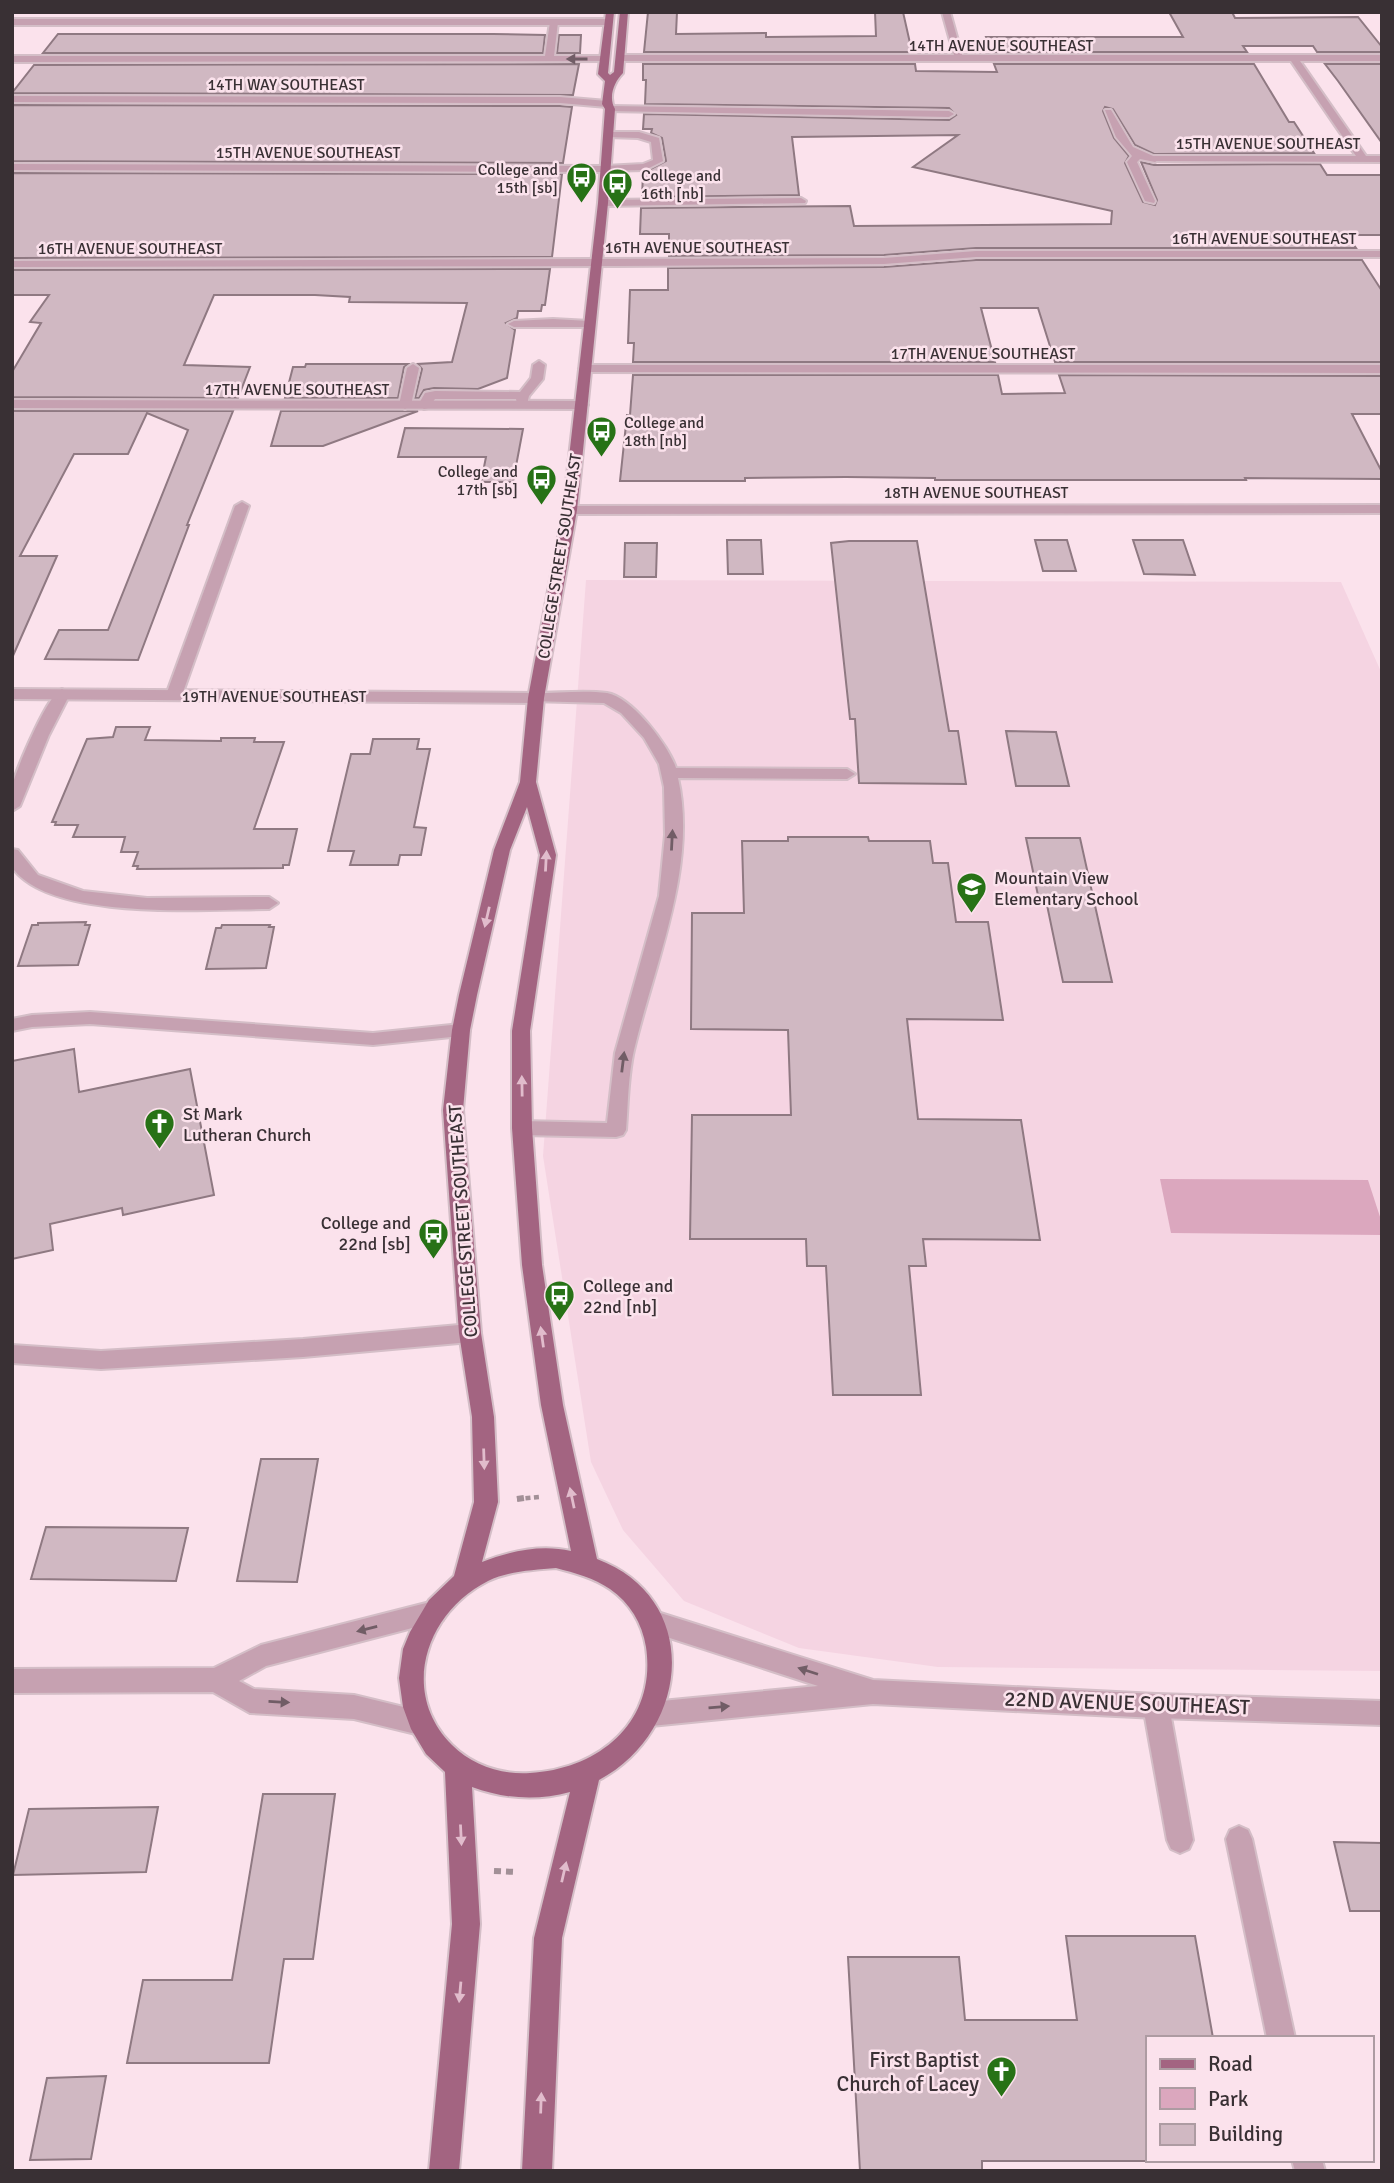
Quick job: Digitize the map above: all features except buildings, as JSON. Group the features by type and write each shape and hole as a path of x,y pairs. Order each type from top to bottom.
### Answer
{"main road":[{"name":"COLLEGE STREET SOUTHEAST","path":"610,80 618,74 624,12"},
{"name":"COLLEGE STREET SOUTHEAST","path":"609,17 603,74 610,80"},
{"name":"COLLEGE STREET SOUTHEAST","path":"465,1582 486,1502 483,1417 470,1333 453,1110 461,1030 502,850 528,782 536,698 570,510 603,203 610,80"},
{"name":"COLLEGE STREET SOUTHEAST","path":"528,782 548,855 521,1031 522,1128 532,1265 552,1405 586,1565"},
{"path":"556,1558 586,1565 613,1578 635,1597 651,1621 661,1651 661,1683 651,1714 635,1738 614,1759 587,1776 543,1787 498,1784 458,1767 435,1747 420,1723 410,1685 416,1646 434,1612 465,1582 493,1567 524,1559 556,1558"},
{"path":"444,2171 466,1924 458,1767"},
{"path":"537,2171 548,1938 587,1776"}],"street":[{"path":"946,12 959,59"},
{"path":"12,22 554,22 609,17"},
{"path":"549,59 554,22"},
{"name":"14TH AVENUE SOUTHEAST","path":"621,58 1382,58"},
{"path":"1294,58 1363,159"},
{"path":"12,59 604,59"},
{"name":"14TH WAY SOUTHEAST","path":"12,99 560,100 949,114"},
{"path":"1108,112 1129,151 1137,157 1132,162 1150,201"},
{"name":"15TH AVENUE SOUTHEAST","path":"12,167 605,169 645,167 658,160 656,140 639,135 608,134"},
{"name":"15TH AVENUE SOUTHEAST","path":"1137,157 1382,159"},
{"path":"603,203 801,201"},
{"name":"16TH AVENUE SOUTHEAST","path":"12,264 595,264 884,261 976,254 1382,254"},
{"path":"514,324 589,324"},
{"path":"522,400 537,379 539,365"},
{"path":"405,405 413,368"},
{"name":"17TH AVENUE SOUTHEAST","path":"585,369 1382,369"},
{"name":"17TH AVENUE SOUTHEAST","path":"12,404 424,405 522,400 582,405"},
{"path":"174,695 242,506"},
{"name":"18TH AVENUE SOUTHEAST","path":"570,510 1382,509"},
{"name":"19TH AVENUE SOUTHEAST","path":"12,694 607,698 626,710 650,736 670,773"},
{"path":"12,806 41,735 62,694"},
{"path":"522,1128 616,1130 624,1054 668,896 673,835 670,773 848,774"},
{"path":"12,853 30,878 65,893 130,902 269,902"},
{"path":"12,1025 32,1021 90,1018 373,1039 461,1030"},
{"path":"12,1354 101,1360 303,1348 470,1333"},
{"path":"12,1681 216,1680 261,1656 434,1612"},
{"name":"22ND AVENUE SOUTHEAST","path":"651,1621 873,1692"},
{"path":"216,1680 250,1701 354,1707 420,1723"},
{"name":"22ND AVENUE SOUTHEAST","path":"651,1714 873,1692 1156,1706 1382,1713"},
{"path":"1156,1706 1180,1840"},
{"path":"1239,1839 1281,2036"}],"path":[{"path":"517,1499 539,1497"},
{"path":"494,1871 516,1872"}],"shaded area":[{"name":"Mountain View Elementary School","path":"586,580 1341,582 1382,674 1382,1671 938,1667 799,1648 684,1601 623,1530 591,1462 543,1156"}],"green space":[{"path":"1160,1179 1368,1180 1382,1223 1382,1235 1171,1233"}],"place":[{"name":"College and 15th [sb]","path":"581,205"},
{"name":"College and 16th [nb]","path":"618,211"},
{"name":"College and 18th [nb]","path":"601,458"},
{"name":"College and 17th [sb]","path":"541,507"},
{"name":"Mountain View Elementary School","path":"971,915"},
{"name":"St Mark Lutheran Church","path":"160,1151"},
{"name":"College and 22nd [sb]","path":"434,1260"},
{"name":"College and 22nd [nb]","path":"560,1323"},
{"name":"First Baptist Church of Lacey","path":"1002,2099"}]}
